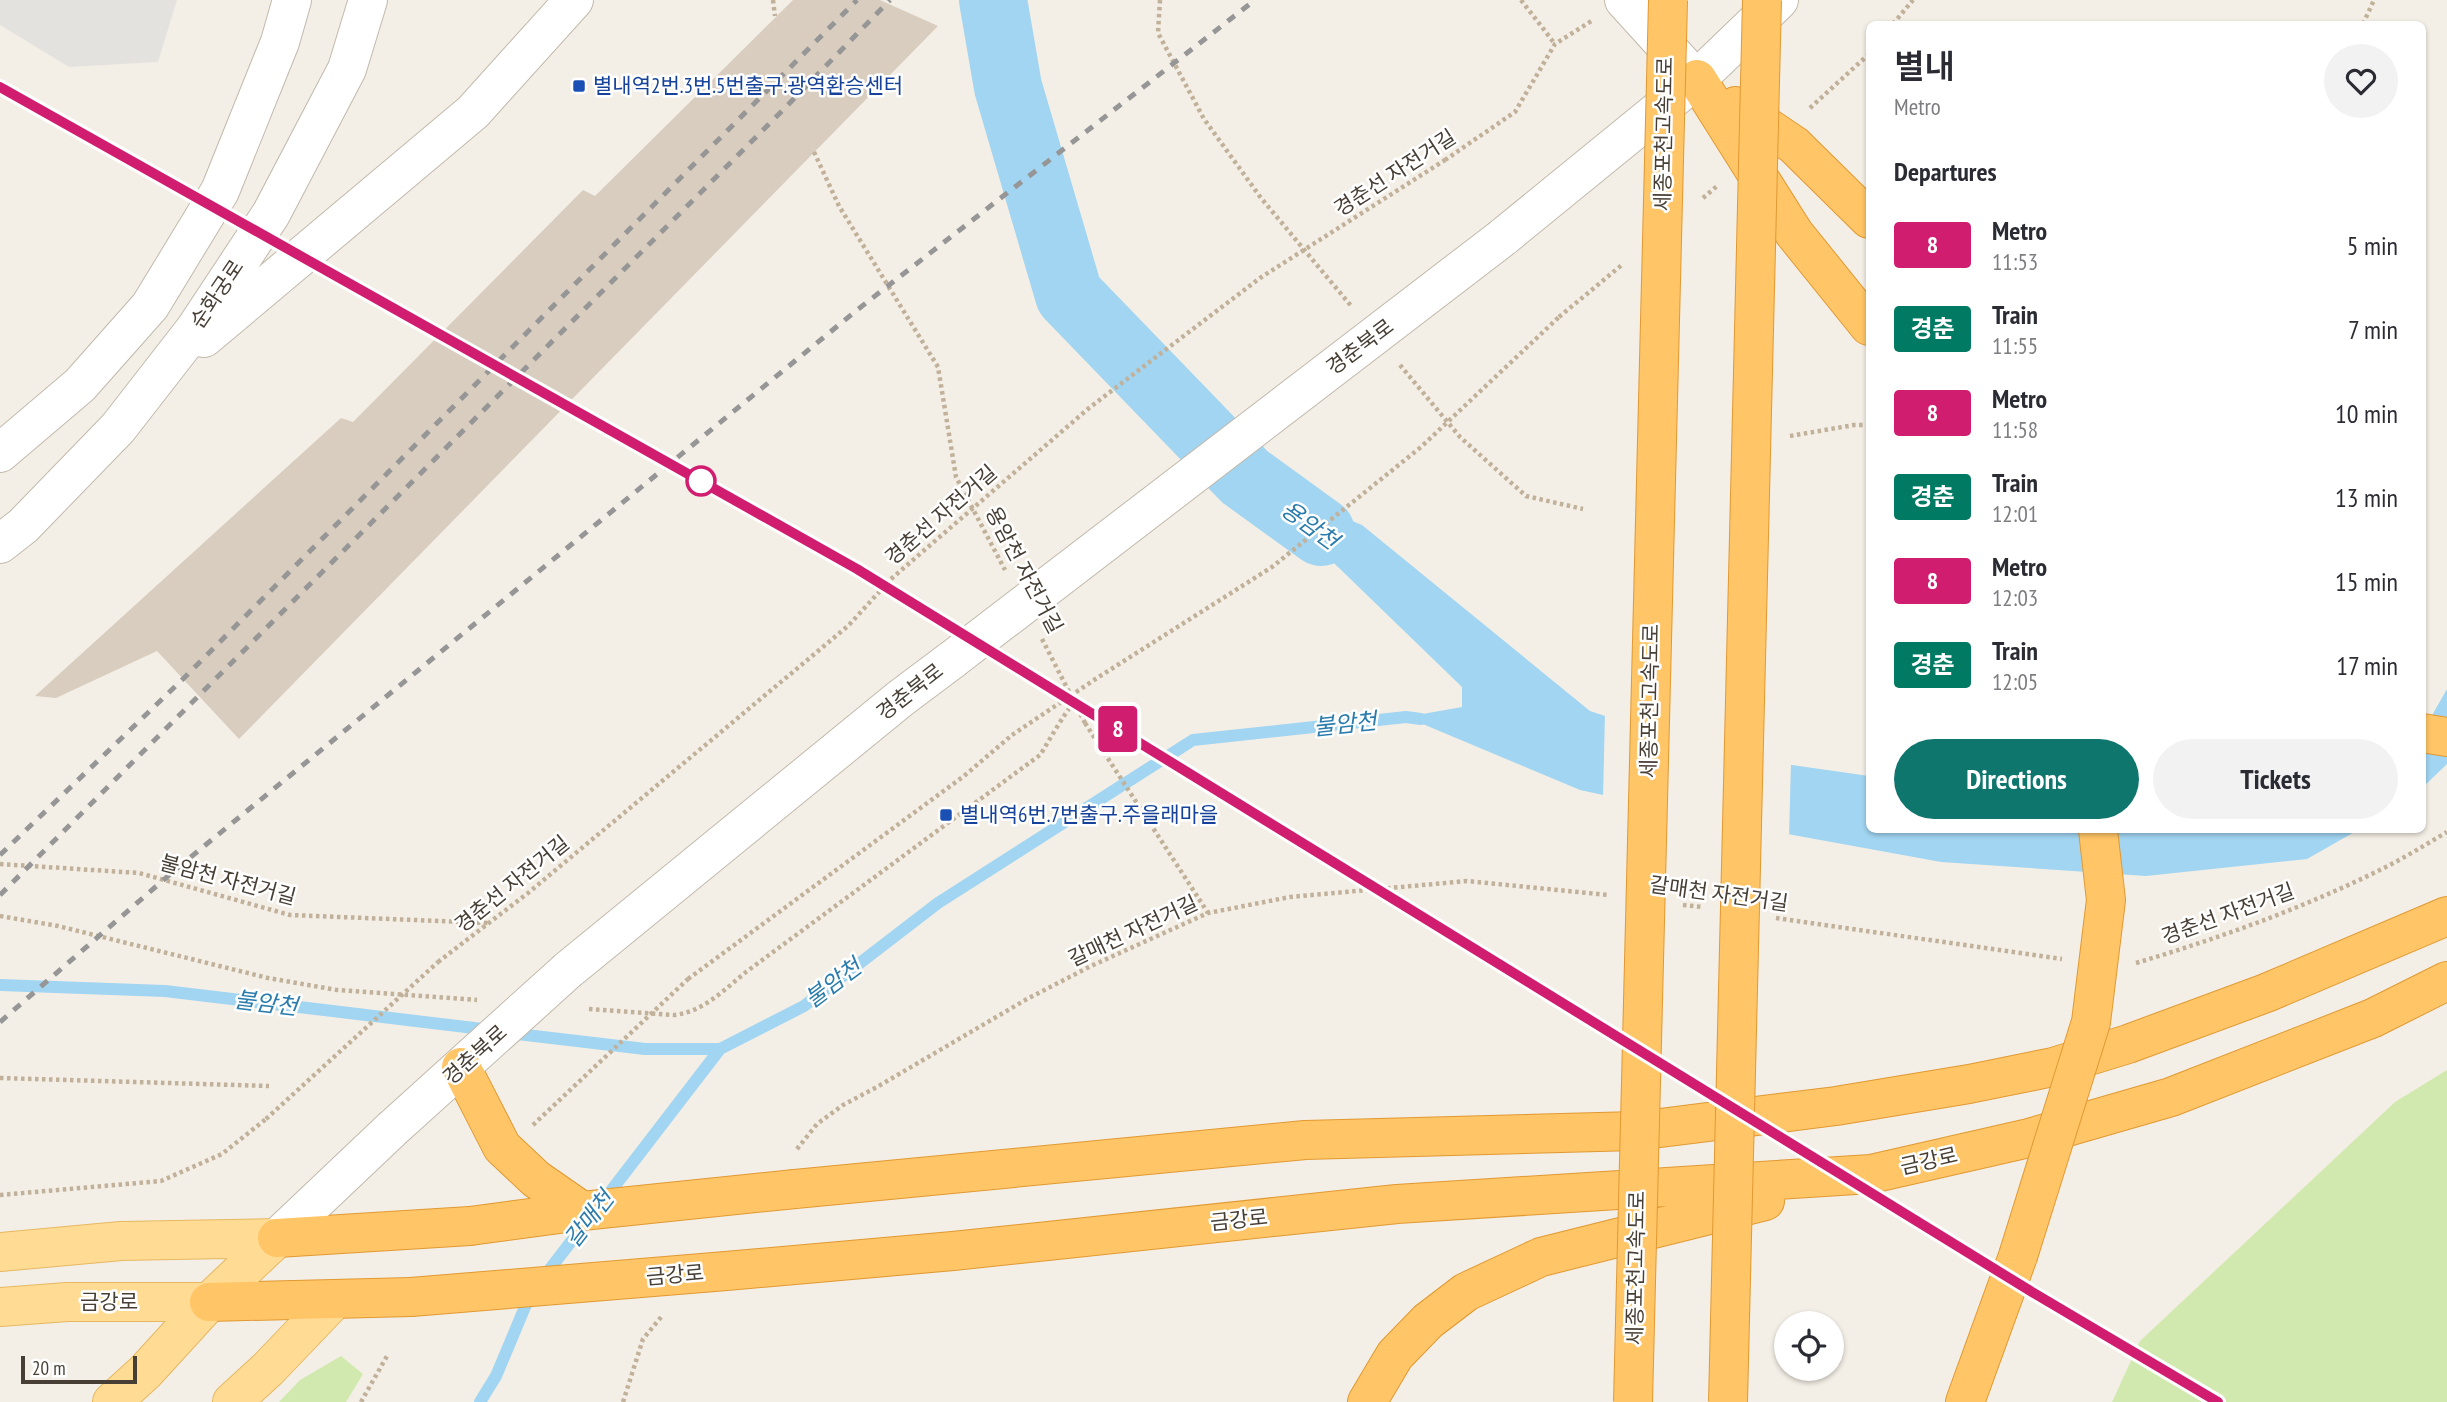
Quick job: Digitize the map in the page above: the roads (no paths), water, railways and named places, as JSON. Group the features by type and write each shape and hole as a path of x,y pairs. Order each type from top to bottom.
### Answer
{"highway":[{"name":"세종포천고속도로","path":"1633,1402 1668,0"},
{"path":"1728,1402 1762,0"},
{"path":"1697,79 1794,145 1866,216"},
{"path":"1697,79 1794,233 1866,322"},
{"path":"2426,734 2447,737"},
{"path":"1965,1402 2018,1256 2091,1022 2106,900 2098,833"},
{"path":"277,1238 470,1226 582,1211 793,1172 1306,1140 1636,1131 1836,1105 2053,1067 2128,1044 2266,993 2447,916"},
{"name":"금강로","path":"209,1302 411,1297 967,1249 1397,1204 1871,1174 2029,1138 2171,1097 2373,1018 2447,981"},
{"path":"461,1067 502,1147 537,1179 582,1211"},
{"path":"1367,1402 1395,1355 1428,1321 1466,1292 1541,1257 1871,1174"}],"main road":[{"path":"0,1252 121,1241 277,1238"},
{"name":"경춘북로","path":"112,1402 145,1372 209,1302 277,1238"},
{"path":"232,1402 268,1369 335,1299"},
{"name":"금강로","path":"0,1307 67,1302 209,1302"}],"street":[{"path":"0,453 80,385 150,306 220,191 280,41 292,0"},
{"name":"순화궁로","path":"0,544 23,526 118,428 195,329 271,214 346,69 368,0"},
{"path":"159,375 473,112 574,0"},
{"path":"1624,0 1697,79"},
{"name":"경춘북로","path":"277,1238 392,1129 568,970 890,707 1502,239 1697,79 1779,0"}],"water":[{"path":"1245,477 1362,525 1590,711 1723,755 1866,776 1866,833 2353,833 2307,859 2146,876 1941,862 1766,830 1580,790 1406,717 1462,707 1462,687"},
{"path":"2447,689 2447,764 2426,784 2426,722"}],"waterway":[{"name":"용암천","path":"993,0 1008,87 1069,295 1245,477 1321,532"},
{"name":"불암천","path":"509,1033 645,1049 720,1049 804,1006 938,903 1193,740 1406,717 1421,719"},
{"name":"불암천","path":"0,985 165,991 491,1030"},
{"name":"갈매천","path":"604,1200 720,1049"},
{"name":"갈매천","path":"543,1278 590,1217"},
{"name":"갈매천","path":"480,1402 496,1376 530,1295"}],"railway":[{"path":"0,855 183,679 857,0"},
{"path":"0,895 890,0"},
{"path":"0,1022 175,870 857,310 1255,0"}],"metro line":[{"name":"8","path":"0,87 857,569 2032,1292 2218,1402"}],"place":[{"name":"별내역2번.3번.5번출구.광역환승센터","path":"579,86"},
{"name":"별내역6번.7번출구.주을래마을","path":"946,815"}]}
